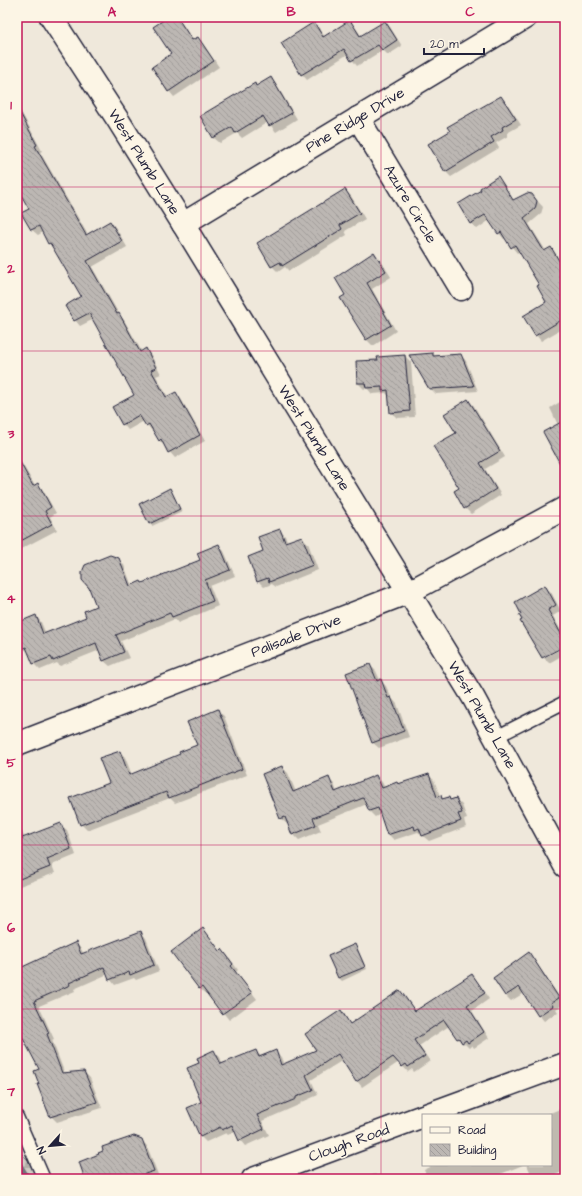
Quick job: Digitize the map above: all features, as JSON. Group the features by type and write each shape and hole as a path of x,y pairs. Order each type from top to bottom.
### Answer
{"street":[{"name":"West Plumb Lane","path":"51,17 183,224 473,697 565,866"},
{"name":"Pine Ridge Drive","path":"183,224 526,17"},
{"name":"Azure Circle","path":"358,118 461,289"},
{"name":"Palisade Drive","path":"18,742 409,592 565,508"},
{"path":"429,1114 565,1064"},
{"name":"Clough Road","path":"253,1179 422,1116"}],"lane":[{"path":"496,737 565,702"},
{"path":"17,1117 44,1179"}],"green space":[{"path":"17,1149 28,1160 38,1179 17,1179"}],"building":[{"path":"168,17 177,17 192,40 198,37 214,61 168,92 152,67 171,54 153,27"},
{"path":"350,20 360,36 385,21 397,40 382,50 378,45 351,61 344,49 301,75 281,43 314,22 323,37"},
{"path":"271,77 292,113 269,126 263,116 235,133 232,127 213,138 200,116 255,83 256,86"},
{"path":"501,96 516,119 502,127 503,130 491,137 494,142 445,172 428,144 450,131 447,127"},
{"path":"17,107 37,145 35,146 86,235 110,221 122,241 87,261 117,314 119,313 140,352 146,348 156,368 151,370 166,397 176,392 200,435 168,453 161,439 159,441 149,424 146,426 139,415 122,425 112,407 134,395 89,313 74,321 65,306 81,296 50,243 48,244 39,226 31,230 21,213 29,209 17,188"},
{"path":"498,176 513,200 527,193 532,194 537,201 535,209 524,218 544,251 551,247 565,271 565,318 535,336 523,316 546,302 537,286 539,285 515,245 511,248 501,232 498,234 485,215 470,224 458,204 481,190 480,188"},
{"path":"345,189 360,213 340,225 342,229 282,266 280,262 271,267 257,243"},
{"path":"374,252 386,271 367,283 391,325 366,340 340,298 345,295 335,278"},
{"path":"433,353 433,356 461,354 474,386 429,389 409,355"},
{"path":"405,355 410,411 390,413 388,390 382,391 382,387 366,388 365,383 357,383 356,361 378,360 377,357"},
{"path":"468,399 500,451 480,463 496,489 464,509 454,491 459,488 433,446 456,433 444,414"},
{"path":"565,420 565,473 543,432"},
{"path":"17,457 33,486 38,483 51,507 45,511 52,524 17,543"},
{"path":"170,488 180,509 149,524 139,504"},
{"path":"280,529 285,542 302,536 313,565 269,582 268,578 257,582 248,557 263,551 258,537"},
{"path":"219,544 230,570 205,580 213,601 172,617 170,613 116,635 124,652 103,661 96,643 53,661 51,657 33,664 26,647 22,649 17,635 17,623 36,615 43,634 86,617 84,611 96,606 89,588 82,580 82,572 85,565 110,555 119,558 130,586 141,581 142,583 200,560 197,553"},
{"path":"545,585 556,605 548,610 565,641 565,646 542,658 520,621 522,620 519,615 521,614 515,602"},
{"path":"370,664 377,681 381,679 388,698 391,697 404,731 372,743 346,673"},
{"path":"218,709 242,769 169,798 166,792 80,825 70,798 109,783 99,758 120,751 129,775 180,754 179,752 197,745 187,722"},
{"path":"282,766 293,792 329,777 335,792 376,775 382,788 397,782 398,784 429,774 437,797 441,795 442,799 449,797 450,800 456,798 462,813 458,814 461,821 422,836 419,828 415,830 414,826 387,835 378,808 369,811 363,798 313,818 316,825 292,835 285,817 280,819 262,774"},
{"path":"61,823 71,849 47,859 50,867 17,880 17,840"},
{"path":"203,928 220,951 222,949 233,964 231,966 252,993 222,1014 202,987 199,989 171,952"},
{"path":"141,931 154,965 130,975 129,972 109,980 104,967 69,983 70,985 34,1001 49,1033 47,1034 62,1073 84,1071 97,1102 50,1117 37,1084 39,1084 34,1071 39,1069 17,1027 17,967 18,969 76,942 81,954"},
{"path":"355,944 365,967 338,978 328,956"},
{"path":"529,952 559,998 551,1003 553,1006 538,1016 519,987 505,996 493,978"},
{"path":"472,974 485,993 467,1005 484,1032 468,1043 466,1040 462,1043 459,1038 457,1039 444,1020 414,1040 425,1056 408,1067 406,1064 402,1067 393,1057 356,1082 338,1054 306,1075 313,1090 296,1097 296,1099 257,1115 264,1129 239,1141 232,1125 222,1130 220,1127 200,1137 187,1108 201,1102 187,1068 199,1063 197,1058 214,1050 221,1064 256,1050 259,1057 276,1050 281,1065 316,1050 305,1034 341,1010 350,1024 400,990 415,1011"},
{"path":"134,1136 142,1139 154,1171 130,1179 85,1179 79,1162 99,1154 98,1153 103,1151 102,1147"}],"waterway":[{"path":"17,1161 28,1179"}]}
